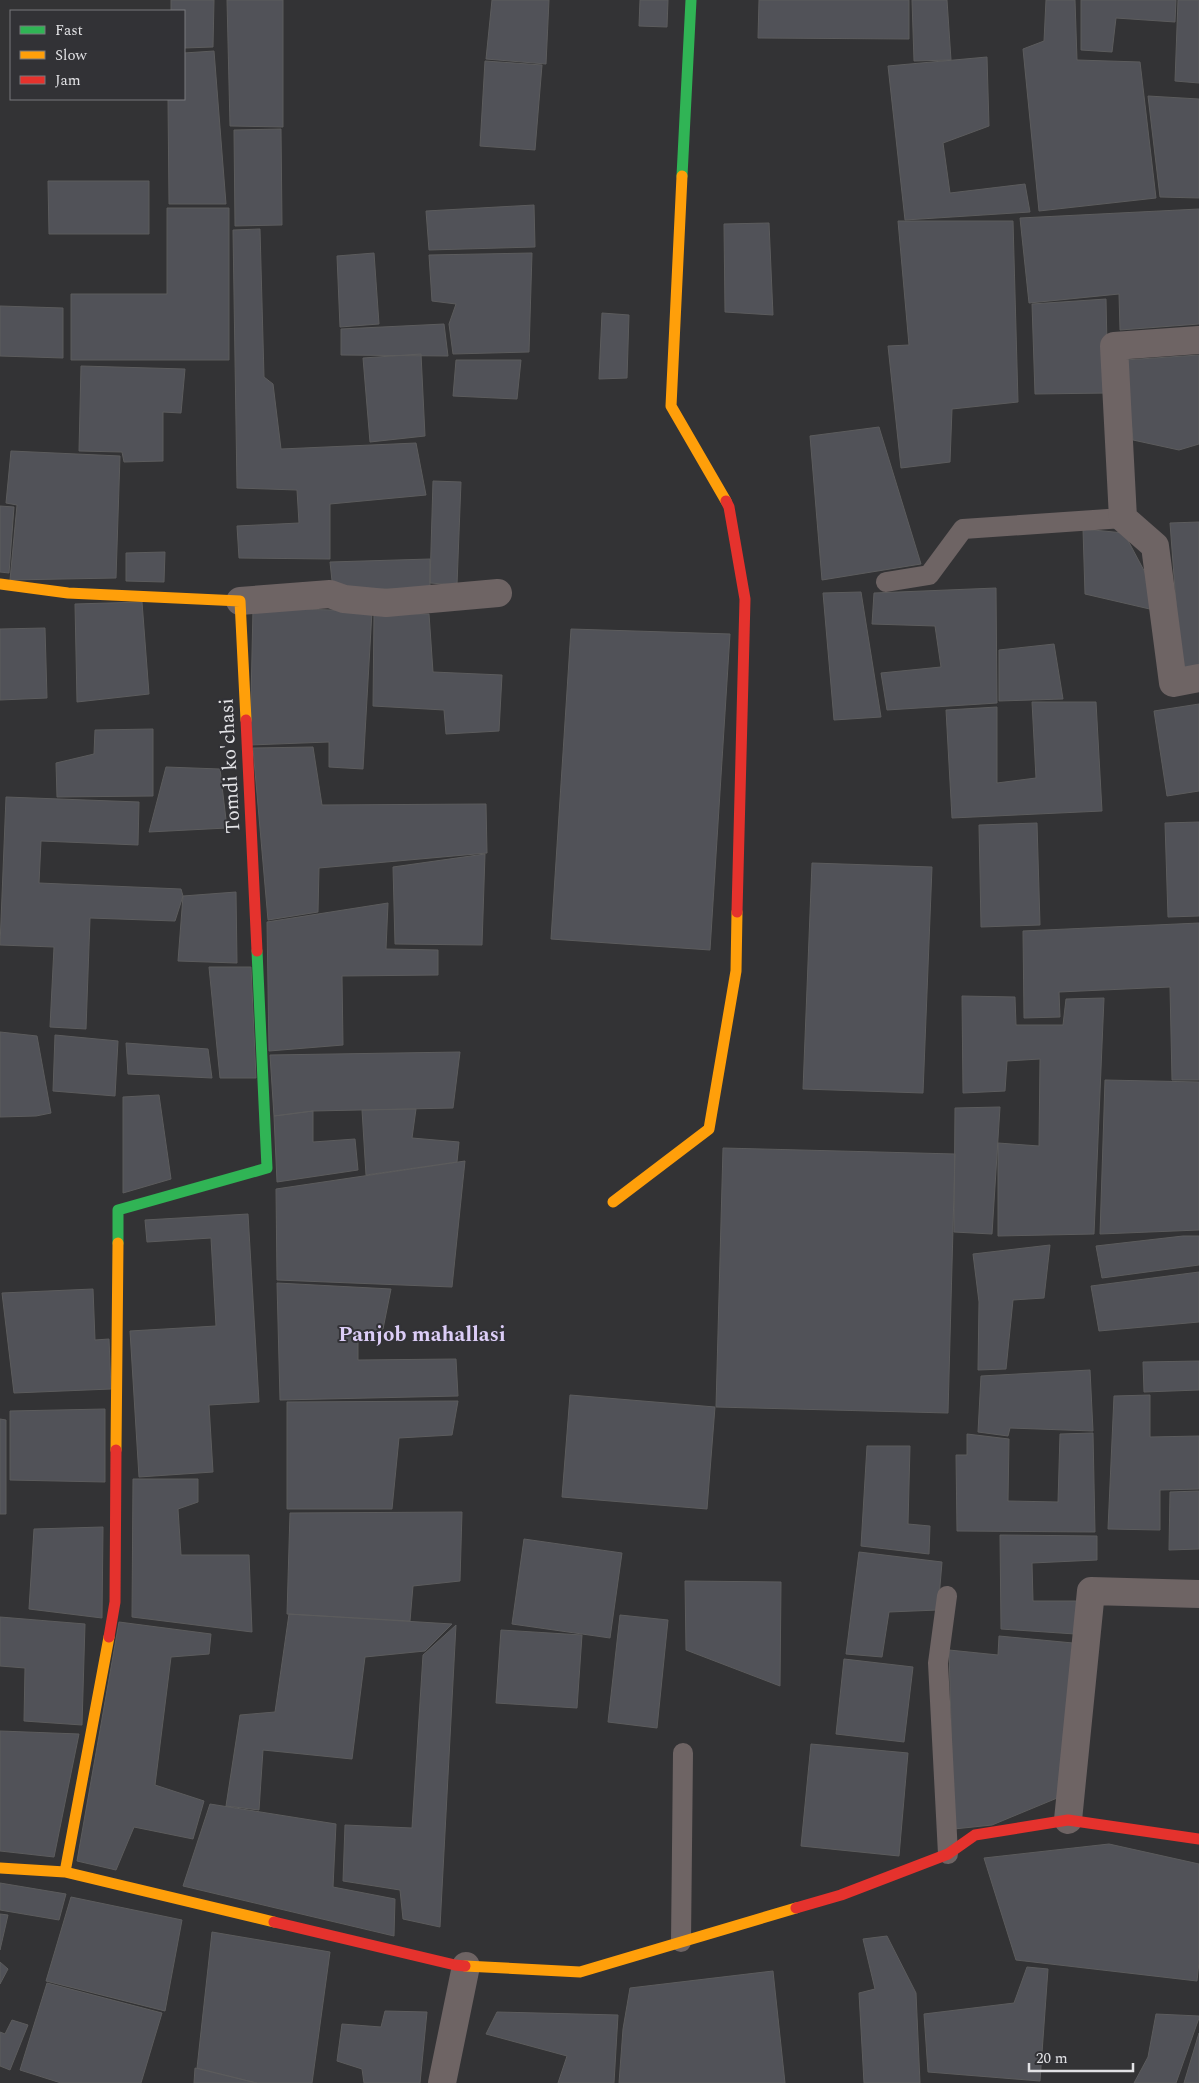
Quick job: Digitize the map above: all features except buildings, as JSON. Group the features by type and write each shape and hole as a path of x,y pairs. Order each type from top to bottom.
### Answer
{"street":[{"path":"613,1202 709,1129 736,971 744,599 729,507 672,406 691,0"},
{"path":"1199,340 1114,346 1124,518 1155,546 1173,683 1199,678"},
{"path":"0,584 68,593 240,601 330,594 344,599 386,604 498,593"},
{"name":"Tomdi ko'chasi","path":"65,1872 115,1602 118,1210 267,1168 240,601"},
{"path":"1068,1820 1091,1592 1199,1594"},
{"path":"0,1868 65,1872 466,1966 580,1972 840,1895 948,1854 975,1835 1068,1820 1199,1839"},
{"path":"442,2083 466,1966"}],"lane":[{"path":"886,582 928,575 963,529 1124,518"},
{"path":"948,1596 938,1663 948,1854"},
{"path":"681,1942 683,1754"}],"traffic: fast":[{"path":"682,176 691,0"},
{"path":"118,1243 118,1210 267,1168 257,951"}],"traffic: slow":[{"path":"682,176 671,406 726,501"},
{"path":"0,584 68,593 240,601 246,720"},
{"path":"613,1202 709,1129 736,971 737,912"},
{"path":"116,1450 118,1243"},
{"path":"65,1872 109,1637"},
{"path":"0,1868 65,1872 274,1922"},
{"path":"465,1966 580,1972 796,1908"}],"traffic: jam":[{"path":"726,501 729,507 745,599 737,912"},
{"path":"246,720 257,951"},
{"path":"109,1637 115,1602 116,1450"},
{"path":"796,1908 841,1895 948,1854 975,1835 1068,1820 1199,1839"},
{"path":"274,1922 465,1966"}],"district":[{"name":"Panjob mahallasi","path":"422,1334"}]}
